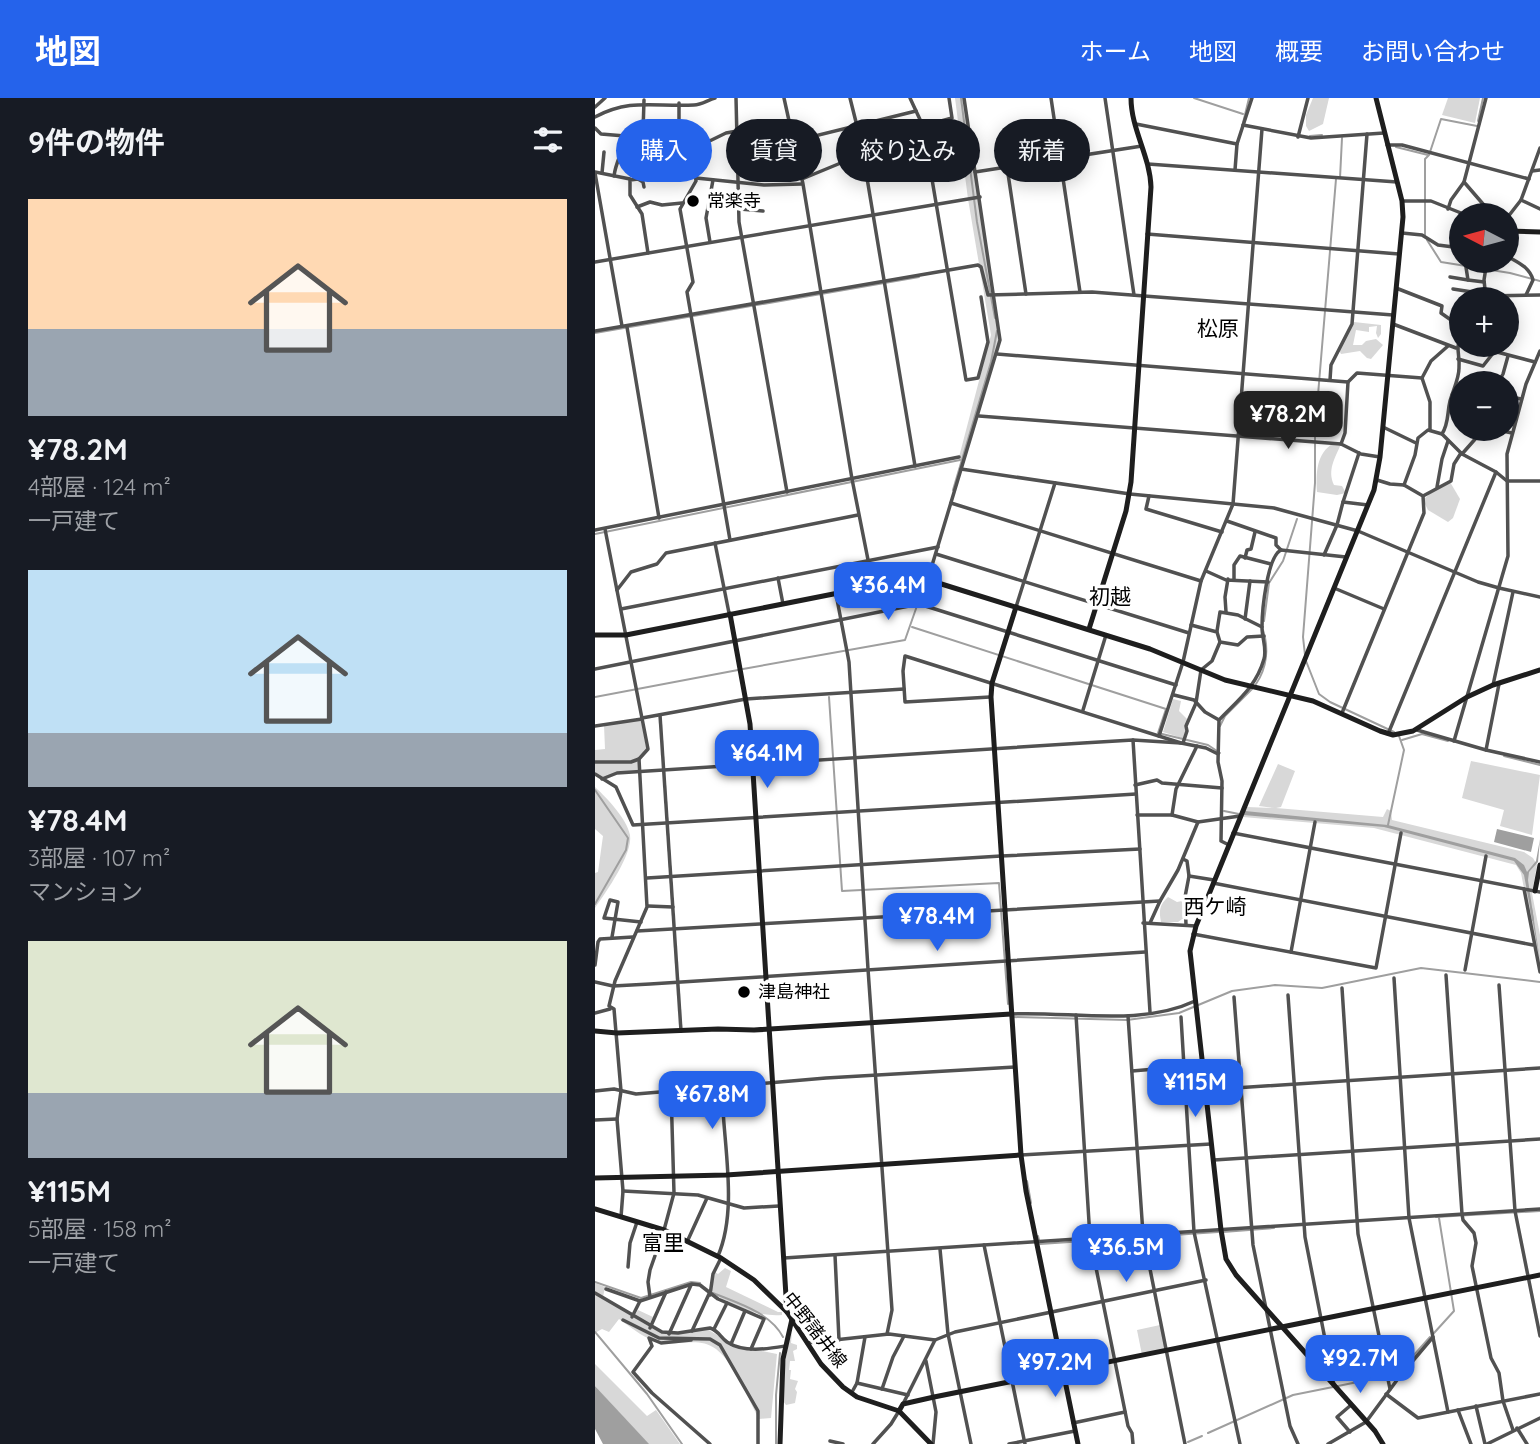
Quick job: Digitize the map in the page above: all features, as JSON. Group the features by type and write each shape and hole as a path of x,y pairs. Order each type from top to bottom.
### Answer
{"street":[{"path":"595,107 605,98"},
{"path":"595,117 608,106 635,99 696,105 714,98"},
{"path":"736,98 737,119"},
{"path":"784,98 789,119"},
{"path":"850,98 855,119"},
{"path":"910,98 920,119"},
{"path":"949,98 952,118 949,119"},
{"path":"964,98 967,119"},
{"path":"1051,98 1054,119"},
{"path":"1105,98 1133,295"},
{"path":"1089,629 1130,494 1151,187 1148,164 1135,124 1131,98"},
{"path":"1234,170 1237,144 1251,98"},
{"path":"1298,136 1308,98"},
{"path":"1376,98 1402,201 1402,233 1377,480 1239,816 1193,934 1190,951 1220,1230 1230,1267 1383,1444"},
{"path":"1402,201 1431,201 1448,208 1464,182 1486,98"},
{"path":"644,119 647,99"},
{"path":"679,103 679,119"},
{"path":"885,119 916,111"},
{"path":"1135,124 1237,144"},
{"path":"1243,125 1311,138 1384,133"},
{"path":"595,128 601,134 611,137 625,136 623,148 616,160 614,176 595,173 659,518"},
{"path":"1159,736 1183,662 1201,581 1233,503 1262,129"},
{"path":"1330,380 1331,365 1352,324 1367,134"},
{"path":"1387,145 1402,145 1529,179"},
{"path":"1090,155 1143,146"},
{"path":"1519,203 1540,148"},
{"path":"602,173 604,152"},
{"path":"1148,164 1397,182"},
{"path":"1532,170 1540,170"},
{"path":"710,242 706,218 713,180 764,185 803,182 852,479 873,586"},
{"path":"629,182 628,189 642,214 648,253"},
{"path":"643,182 644,187"},
{"path":"696,182 680,209 693,282 687,292 730,540"},
{"path":"868,182 915,466"},
{"path":"933,182 966,380 978,378 988,345 981,297"},
{"path":"927,582 997,354 1000,331 992,296 977,182"},
{"path":"1009,182 1026,294"},
{"path":"1064,182 1080,292"},
{"path":"1464,182 1482,203"},
{"path":"739,183 740,222 787,492"},
{"path":"595,262 979,197"},
{"path":"1521,200 1540,209"},
{"path":"637,207 650,202 662,205 683,203"},
{"path":"739,209 763,211"},
{"path":"1519,231 1540,232"},
{"path":"1402,233 1422,234 1438,245 1449,246"},
{"path":"1147,234 1399,254"},
{"path":"1519,263 1534,280 1526,295"},
{"path":"595,331 978,265 992,296"},
{"path":"982,272 989,271"},
{"path":"1467,273 1468,280"},
{"path":"1484,287 1485,273"},
{"path":"1450,277 1484,282"},
{"path":"1396,288 1442,306 1441,313 1449,319"},
{"path":"992,296 1080,292 1393,316"},
{"path":"1519,295 1540,295"},
{"path":"1392,324 1448,346 1431,362 1422,378 1430,402 1430,430"},
{"path":"997,354 1348,382"},
{"path":"1519,407 1539,354"},
{"path":"1458,371 1458,359 1483,366 1490,357"},
{"path":"1516,357 1535,362"},
{"path":"1341,444 1345,433 1348,382 1357,373 1422,378"},
{"path":"1442,434 1447,427 1449,414"},
{"path":"978,416 1341,444 1359,453 1380,457"},
{"path":"1383,426 1416,443"},
{"path":"1404,485 1420,434 1430,430 1442,434 1462,453 1507,481 1540,481"},
{"path":"1437,487 1441,459 1448,441"},
{"path":"1423,496 1451,481 1454,464 1473,441"},
{"path":"1454,741 1508,556 1507,454 1510,441"},
{"path":"1324,555 1337,525 1359,453"},
{"path":"595,529 959,457"},
{"path":"961,469 1130,494 1274,508 1358,531 1499,589 1540,597"},
{"path":"1388,734 1496,472"},
{"path":"1377,480 1404,485 1423,496"},
{"path":"1055,483 992,682 991,697 1021,1155 1078,1444"},
{"path":"1149,495 1146,509 1222,533"},
{"path":"1342,713 1424,513 1423,496"},
{"path":"1343,502 1368,505"},
{"path":"951,503 1201,581"},
{"path":"617,590 631,572 657,564 666,553 859,515"},
{"path":"1227,521 1276,538 1276,545 1281,550"},
{"path":"595,762 631,762 639,759 648,749 605,529"},
{"path":"1245,558 1247,550 1251,549 1255,532"},
{"path":"715,543 746,699 787,1312"},
{"path":"621,609 938,547"},
{"path":"1229,845 1221,841 1219,720 1251,688 1264,658 1262,627 1271,564 1276,552 1281,550 1346,557"},
{"path":"936,554 1189,633"},
{"path":"1234,579 1234,565 1240,556 1271,564"},
{"path":"1206,571 1228,579 1268,582"},
{"path":"778,578 783,604"},
{"path":"1226,613 1228,579"},
{"path":"1245,618 1250,580"},
{"path":"595,635 626,635 899,581 927,582 1089,629 1251,688 1313,701 1388,734 1407,734 1417,730 1467,697 1496,684 1540,670"},
{"path":"1334,588 1384,609"},
{"path":"1486,750 1513,592"},
{"path":"835,593 849,662 867,969 892,1310 887,1335"},
{"path":"595,669 919,604 1176,685"},
{"path":"1182,743 1196,703 1202,670 1212,662 1220,642 1217,632 1220,612 1245,618 1262,627"},
{"path":"1191,625 1217,632"},
{"path":"1082,710 1106,635"},
{"path":"1220,642 1238,645 1247,637 1263,636"},
{"path":"991,697 905,702 905,656 1218,754"},
{"path":"595,726 746,699 904,689"},
{"path":"1173,695 1193,700 1205,712 1219,720"},
{"path":"660,715 681,1031"},
{"path":"1417,730 1540,762"},
{"path":"603,779 613,774 1133,740 1182,743"},
{"path":"1133,740 1150,1012"},
{"path":"1172,815 1176,789 1197,746"},
{"path":"610,1008 613,986 647,906 645,825 639,759"},
{"path":"595,774 616,787 632,825 1136,794"},
{"path":"1135,785 1157,780 1162,783 1222,788"},
{"path":"1137,815 1172,815 1198,822 1221,815 1239,816"},
{"path":"1150,923 1183,859 1198,822"},
{"path":"1291,952 1315,822"},
{"path":"1233,833 1536,891 1540,865"},
{"path":"1193,934 1376,968 1401,833"},
{"path":"646,878 1140,849"},
{"path":"1465,970 1486,856"},
{"path":"1183,859 1187,861 1189,876 1185,897 1186,925"},
{"path":"1189,876 1301,901 1533,945"},
{"path":"1524,889 1540,972"},
{"path":"612,937 614,918 618,902 610,900 604,918 614,918 641,922"},
{"path":"636,931 1160,901"},
{"path":"647,906 673,907"},
{"path":"1143,923 1196,926"},
{"path":"595,965 600,939 634,937"},
{"path":"595,982 613,986 1145,952"},
{"path":"1446,975 1463,1220 1473,1233 1475,1241 1472,1266 1490,1358 1499,1373 1503,1401 1515,1429 1527,1444"},
{"path":"1394,978 1409,1218 1448,1412"},
{"path":"1499,985 1515,1210 1540,1336"},
{"path":"1342,988 1357,1221 1390,1389"},
{"path":"1288,995 1304,1224 1335,1381 1333,1386"},
{"path":"1234,997 1251,1228 1290,1426 1298,1444"},
{"path":"595,1031 617,1033 718,1028 769,1030 1011,1014 1128,1016 1184,1006 1195,1001"},
{"path":"595,1013 610,1008"},
{"path":"610,1008 614,1009 621,1091 617,1119 623,1191 621,1217"},
{"path":"1076,1014 1090,1238 1133,1444"},
{"path":"1128,1016 1143,1234 1185,1444"},
{"path":"1181,1017 1194,1231 1240,1444"},
{"path":"1132,1070 1202,1065"},
{"path":"595,1091 636,1094 1015,1067"},
{"path":"1205,1090 1540,1069"},
{"path":"692,1331 710,1294 722,1247 728,1203 722,1086"},
{"path":"650,1296 649,1274 674,1193 671,1090"},
{"path":"595,1121 617,1119"},
{"path":"1213,1160 1540,1139"},
{"path":"595,1178 726,1175 1211,1144"},
{"path":"623,1191 674,1193 744,1208 781,1206"},
{"path":"687,1242 707,1198"},
{"name":"中野諸井線","path":"595,1209 664,1230 719,1257 764,1288 787,1312 829,1373 851,1393 899,1411 932,1444"},
{"path":"784,1258 1540,1209"},
{"path":"628,1267 629,1243 637,1222"},
{"path":"984,1245 1025,1443"},
{"path":"940,1249 948,1334 971,1444"},
{"path":"835,1255 839,1340"},
{"path":"903,1404 1540,1275"},
{"path":"807,1343 887,1335 935,1340 948,1334 1206,1280"},
{"path":"669,1334 692,1284"},
{"path":"632,1317 640,1301 650,1296 692,1284 700,1285 710,1294 764,1320 751,1349"},
{"path":"606,1289 640,1301"},
{"path":"650,1328 666,1292"},
{"path":"595,1293 650,1328 669,1334 715,1329 731,1344 751,1349 785,1346"},
{"path":"615,1304 619,1294"},
{"path":"715,1329 727,1303"},
{"path":"731,1344 745,1311"},
{"path":"623,1320 659,1338 710,1339 720,1345 758,1411 758,1444"},
{"path":"780,1444 780,1398 785,1346 792,1320"},
{"path":"882,1389 904,1335"},
{"path":"851,1393 857,1383 865,1337"},
{"path":"1328,1444 1366,1422 1433,1337"},
{"path":"699,1338 661,1343 649,1338 652,1346 633,1373 710,1444"},
{"path":"873,1444 899,1411 935,1340"},
{"path":"926,1361 936,1412 932,1444"},
{"path":"857,1383 908,1395"},
{"path":"1386,1394 1418,1418 1540,1394"},
{"path":"1350,1432 1337,1416 1351,1405"},
{"path":"1476,1406 1486,1444 1540,1418"},
{"path":"1458,1410 1471,1444"},
{"path":"1073,1423 1125,1412"},
{"path":"1009,1444 1025,1443 1075,1431"},
{"path":"830,1441 843,1444"}],"shaded area":[{"path":"955,98 964,98 967,119 958,119"},
{"path":"1313,98 1329,98 1323,124 1309,131 1306,115"},
{"path":"1448,98 1480,98 1475,123 1442,115"},
{"path":"966,182 976,182 1000,340 961,462 959,457 991,335"},
{"path":"1354,322 1381,325 1378,338 1377,326 1369,327 1369,332 1356,330 1353,345 1362,345 1366,341 1376,339 1383,345 1371,359 1360,351 1341,354 1339,350"},
{"path":"1334,443 1341,444 1333,464 1332,480 1334,485 1342,486 1346,493 1337,495 1317,492 1320,458"},
{"path":"1450,482 1460,499 1453,518 1448,522 1428,510 1423,500 1437,487"},
{"path":"1173,699 1181,701 1179,711 1187,719 1185,739 1163,732"},
{"path":"641,720 647,752 640,759 640,771 613,774 602,779 595,772 595,750 605,749 604,725"},
{"path":"1471,761 1540,775 1532,835 1500,826 1504,810 1462,798"},
{"path":"1278,764 1295,771 1281,807 1276,808 1383,817 1387,809 1391,811 1392,820 1524,852 1533,858 1537,865 1532,893 1540,935 1540,972 1521,873 1516,865 1374,828 1243,817 1247,807 1275,808 1259,806"},
{"path":"595,787 621,816 630,835 630,843 612,883 595,908 595,873 598,872 603,836 595,829"},
{"path":"1245,811 1388,825 1515,858 1524,865 1527,872 1536,861 1540,839 1538,862 1529,872 1528,880 1540,961 1524,875 1514,861 1384,827 1244,815"},
{"path":"1497,829 1534,838 1531,852 1494,842"},
{"path":"1168,897 1177,902 1182,901 1185,917 1178,922 1161,922 1160,908"},
{"path":"725,1268 731,1271 726,1287 782,1312 782,1315 744,1310 718,1296 711,1290 715,1272 718,1274"},
{"path":"595,1283 605,1287 603,1297 634,1317 638,1310 653,1317 649,1325 637,1319 655,1329 679,1333 707,1329 736,1346 777,1354 771,1418 759,1419 741,1382 723,1356 710,1345 697,1342 657,1342 619,1319 609,1332 602,1329 595,1333"},
{"path":"1160,1325 1165,1350 1142,1355 1137,1330"},
{"path":"792,1332 791,1343 797,1345 797,1349 793,1351 795,1361 790,1361 790,1379 798,1381 795,1403 786,1405 783,1401 785,1366"},
{"path":"595,1364 647,1416 656,1410 680,1444 648,1444 595,1386"},
{"path":"595,1386 649,1444 603,1444 595,1429"}],"waterway":[{"path":"961,98 977,222 995,318"},
{"path":"1194,98 1243,114"},
{"path":"1243,123 1249,98"},
{"path":"1478,121 1483,98"},
{"path":"1425,235 1425,159 1429,155 1441,119 1477,126"},
{"path":"1310,136 1322,135"},
{"path":"1340,178 1342,138"},
{"path":"1396,147 1428,155"},
{"path":"1305,655 1303,637 1315,483 1315,431 1336,179"},
{"path":"1427,240 1441,262 1510,273 1540,281"},
{"path":"595,333 919,277"},
{"path":"953,490 991,362 997,331"},
{"path":"595,534 960,460"},
{"path":"1264,621 1269,583 1283,561 1297,519"},
{"path":"743,669 905,640 925,583"},
{"path":"912,627 1166,709 1158,733 1208,745 1220,753"},
{"path":"1256,684 1266,658 1263,630"},
{"path":"1306,661 1319,694 1330,702 1394,732"},
{"path":"595,697 738,670"},
{"path":"1220,726 1225,716 1252,689"},
{"path":"829,697 842,891 999,883 1008,1004"},
{"path":"1402,740 1422,734 1448,741"},
{"path":"1388,825 1404,750 1399,736"},
{"path":"1504,756 1540,765"},
{"path":"595,790 628,838 626,850 595,904"},
{"path":"1224,811 1239,814"},
{"path":"1531,908 1533,920"},
{"path":"1013,1017 1127,1020 1179,1013 1232,991 1275,985 1322,988 1421,968 1540,982"},
{"path":"1027,1181 1031,1203"},
{"path":"1436,1217 1540,1211"},
{"path":"1434,1333 1454,1311 1439,1218"},
{"path":"1223,1232 1274,1228"},
{"path":"1038,1236 1040,1244 1218,1232"},
{"path":"595,1282 641,1298 691,1282 700,1283"},
{"path":"713,1293 761,1315 770,1321 783,1337"},
{"path":"595,1332 647,1394 682,1444"},
{"path":"1338,1386 1397,1374 1430,1337"},
{"path":"776,1444 776,1395 780,1353"},
{"path":"1208,1433 1293,1395 1333,1387"},
{"path":"1188,1442 1202,1436"}],"place":[{"name":"常楽寺","path":"693,201"},
{"name":"津島神社","path":"744,992"}],"district":[{"name":"松原","path":"1218,329"},
{"name":"初越","path":"1110,597"},
{"name":"西ケ崎","path":"1215,907"},
{"name":"富里","path":"663,1243"}]}
